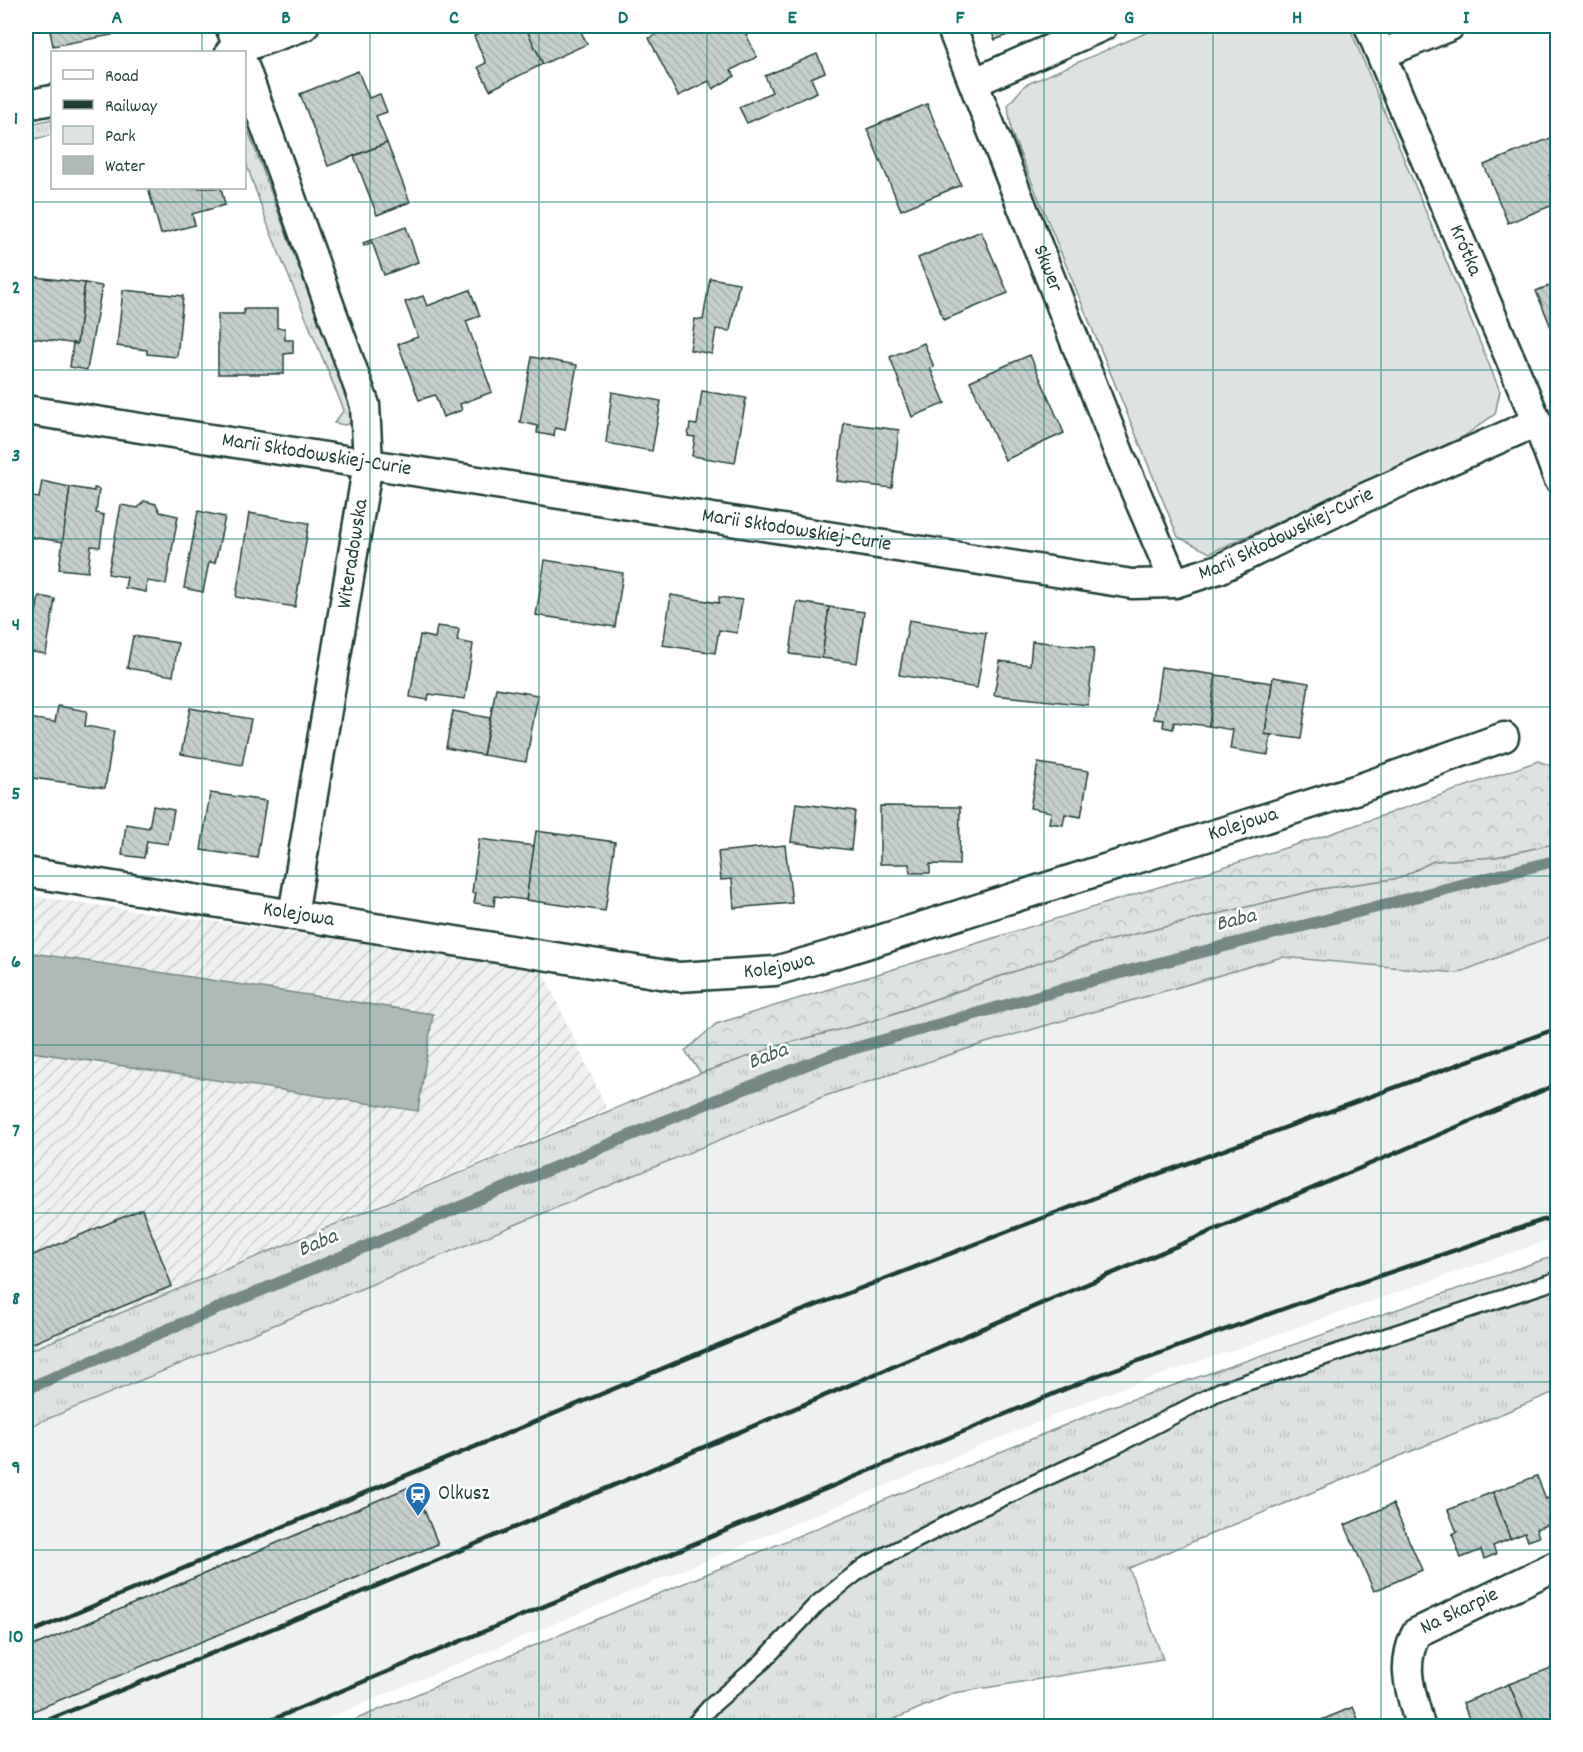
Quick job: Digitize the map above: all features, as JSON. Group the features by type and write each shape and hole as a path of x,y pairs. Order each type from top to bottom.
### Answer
{"street":[{"path":"237,49 304,26"},
{"name":"Skwer","path":"951,26 975,82 1119,453 1175,583"},
{"path":"975,82 1103,26"},
{"name":"Krótka","path":"1369,26 1537,422 1557,478"},
{"path":"1382,54 1450,26"},
{"name":"Witeradowska","path":"246,74 365,405 368,463 293,915"},
{"path":"26,105 51,100"},
{"name":"Marii Skłodowskiej-Curie","path":"26,410 1132,584 1175,583 1220,569 1364,498 1537,422"},
{"name":"Kolejowa","path":"26,872 679,977 775,971 1355,790 1504,737"},
{"name":"Na Skarpie","path":"1420,1726 1406,1673 1407,1653 1416,1633 1557,1564"}],"lane":[{"path":"693,1726 710,1707 763,1660 817,1604 875,1561 965,1515 1113,1447 1220,1391 1557,1280"}],"shaded area":[{"path":"26,895 541,968 607,1109 26,1352"},
{"path":"1557,934 1557,1237 1098,1397 309,1726 26,1726 26,1428 825,1096 982,1044 1282,957 1458,973"}],"green space":[{"path":"1162,26 1349,26 1500,391 1495,414 1463,437 1210,553 1178,537 1012,134 1008,105 1025,85"},
{"path":"51,119 51,135 26,141 26,125"},
{"path":"246,125 352,412 353,422 345,425 334,423 344,410 270,231 246,163"},
{"path":"1538,761 1557,768 1557,843 1496,857 1433,861 1400,878 1320,889 1090,945 872,1021 784,1044 701,1073 685,1051 716,1024 1330,834"},
{"path":"1557,843 1557,934 1458,973 1282,957 982,1044 825,1096 26,1428 26,1352 701,1073 784,1044 872,1021 1090,945 1320,889 1400,878 1433,861 1496,857"},
{"path":"1557,1255 1557,1391 1129,1568 1163,1659 954,1693 879,1726 340,1726 1104,1409"}],"water":[{"path":"26,952 433,1014 418,1111 26,1051"}],"building":[{"path":"49,26 110,26 112,35 53,46"},
{"path":"495,26 498,29 506,26 525,26 543,64 490,90 478,67 486,63 474,36"},
{"path":"525,26 578,26 587,44 543,64"},
{"path":"674,26 742,26 757,57 731,70 735,76 713,89 709,81 678,96 649,38"},
{"path":"989,26 1030,26 995,40"},
{"path":"817,54 825,72 811,78 817,92 747,123 739,107 772,92 765,76"},
{"path":"358,71 369,98 380,94 387,112 376,116 387,143 328,166 300,94"},
{"path":"927,104 961,185 901,210 867,129"},
{"path":"1558,135 1558,172 1549,175 1558,203 1508,223 1484,165"},
{"path":"387,143 410,202 377,215 354,156"},
{"path":"148,189 221,189 225,205 192,214 195,225 161,234"},
{"path":"406,227 418,262 384,275 372,242 364,246 363,243"},
{"path":"981,231 1008,293 944,320 918,258"},
{"path":"27,276 85,283 77,344 26,337"},
{"path":"710,278 739,283 730,331 716,329 712,354 690,350 695,319 703,320"},
{"path":"1558,282 1558,344 1536,291"},
{"path":"85,283 102,286 87,370 70,367 73,343 77,344"},
{"path":"123,290 183,296 177,357 147,354 147,350 117,346"},
{"path":"470,290 480,316 466,321 492,392 460,404 462,410 443,417 435,395 419,400 398,344 418,337 405,302 423,296 427,306"},
{"path":"244,309 277,309 277,328 285,328 285,340 293,340 293,353 284,354 284,374 218,374 218,314 244,314"},
{"path":"924,343 934,367 930,368 945,403 912,417 890,357"},
{"path":"1030,355 1064,433 1005,460 970,381"},
{"path":"532,357 577,365 565,430 555,428 554,436 537,433 538,426 520,422"},
{"path":"702,391 746,398 735,463 692,456 695,437 688,436 690,424 697,425"},
{"path":"612,392 661,401 652,451 606,443"},
{"path":"844,423 899,430 892,488 837,481"},
{"path":"42,481 70,487 63,542 26,536 26,496 39,498"},
{"path":"70,487 94,491 94,488 99,489 96,513 104,515 100,547 91,546 88,572 59,569"},
{"path":"144,501 156,504 160,512 178,516 166,584 147,581 146,592 125,588 127,577 108,574 121,505 138,508"},
{"path":"198,511 225,517 215,563 209,562 203,592 184,588"},
{"path":"249,513 309,523 295,607 236,597"},
{"path":"545,560 623,573 615,627 536,615"},
{"path":"671,595 719,603 719,597 742,600 737,633 719,630 715,653 663,645"},
{"path":"39,596 55,599 46,654 26,651 26,616 35,618"},
{"path":"797,602 829,607 822,658 790,654"},
{"path":"829,607 864,612 857,663 822,658"},
{"path":"909,620 986,633 977,688 899,675"},
{"path":"437,626 459,629 457,641 473,644 465,699 429,694 428,700 410,697 420,635 435,638"},
{"path":"133,636 178,643 173,676 127,668"},
{"path":"1032,641 1094,648 1088,705 994,695 1000,661 1030,665"},
{"path":"1161,667 1216,675 1209,726 1174,722 1173,729 1163,727 1164,720 1154,719"},
{"path":"1216,675 1272,683 1265,734 1271,735 1268,755 1230,749 1233,730 1209,726"},
{"path":"1273,677 1309,683 1301,739 1265,734"},
{"path":"496,688 538,695 526,762 483,755"},
{"path":"58,706 87,711 85,726 114,731 105,788 26,777 28,718 55,722"},
{"path":"190,708 251,719 242,765 181,754"},
{"path":"453,711 490,718 483,755 446,748"},
{"path":"1038,763 1089,771 1081,817 1065,814 1063,825 1049,823 1051,812 1030,808"},
{"path":"210,793 266,801 257,858 201,850"},
{"path":"796,803 855,811 851,850 791,842"},
{"path":"153,806 174,810 168,844 147,841 144,858 122,855 126,824 149,828"},
{"path":"880,806 960,807 959,865 930,864 930,873 910,873 909,864 880,864"},
{"path":"536,831 615,842 605,911 526,900"},
{"path":"479,839 534,846 526,900 495,896 494,906 474,903 476,893 472,893"},
{"path":"785,845 792,903 734,908 732,879 721,880 718,852"},
{"path":"142,1209 172,1286 26,1346 26,1258"},
{"path":"1537,1476 1546,1499 1551,1497 1558,1521 1536,1529 1539,1537 1528,1541 1525,1533 1510,1539 1493,1492"},
{"path":"414,1485 438,1544 26,1714 26,1649"},
{"path":"1493,1492 1510,1539 1493,1546 1496,1554 1484,1559 1481,1550 1461,1558 1452,1534 1457,1532 1448,1510"},
{"path":"1393,1504 1422,1570 1374,1591 1345,1525"},
{"path":"1551,1668 1553,1674 1558,1673 1558,1719 1540,1726 1526,1726 1509,1684"},
{"path":"1509,1684 1526,1726 1465,1726 1471,1724 1463,1703"},
{"path":"1353,1707 1361,1726 1307,1726"}],"waterway":[{"name":"Baba","path":"26,1389 698,1107 831,1055 1105,977 1558,860"}],"railway":[{"path":"26,1634 786,1317 1128,1185 1558,1028"},
{"path":"33,1726 372,1588 1558,1084"},
{"path":"257,1726 1099,1375 1294,1305 1558,1215"}],"place":[{"name":"Olkusz","path":"418,1518"}]}
